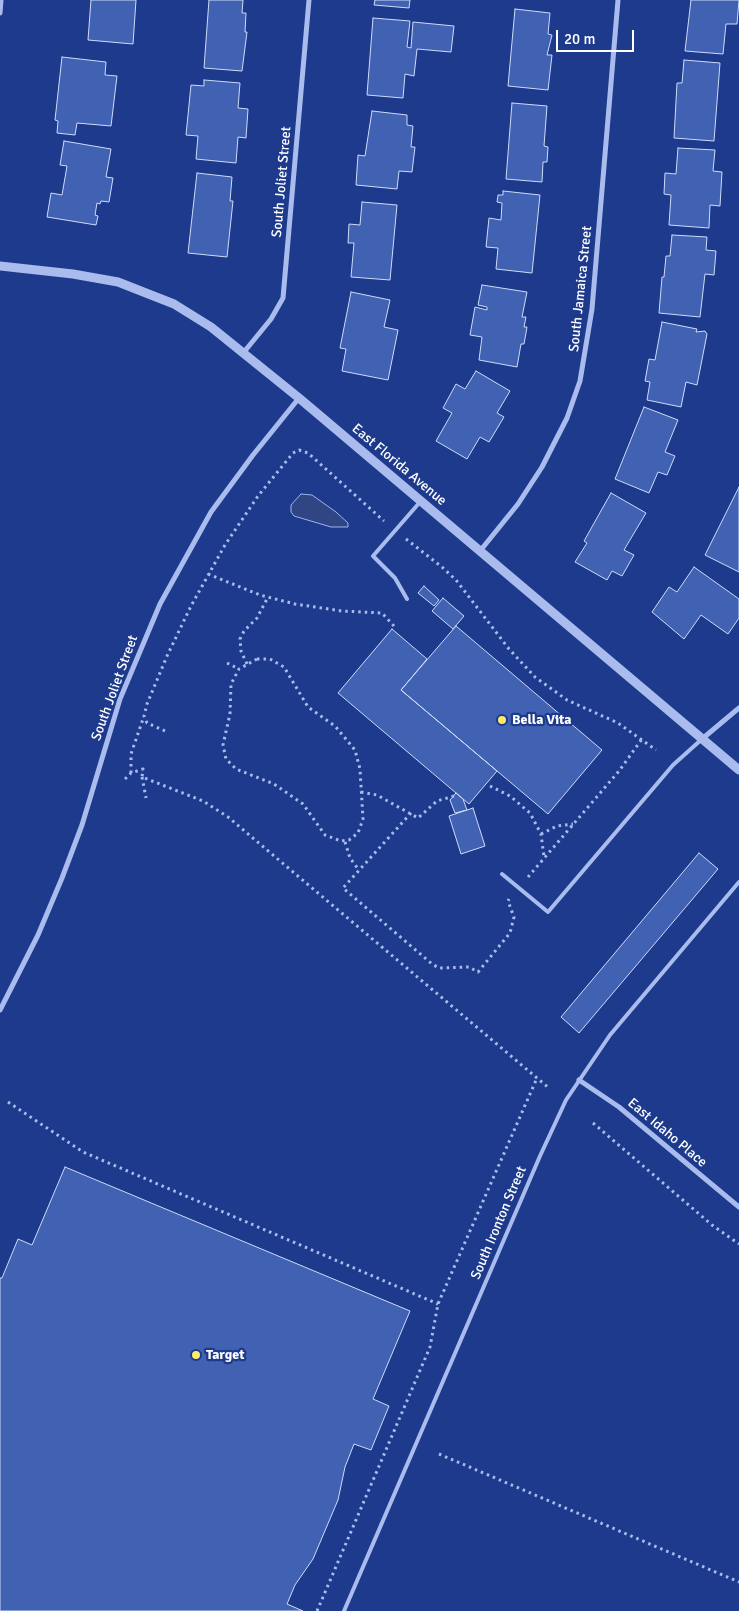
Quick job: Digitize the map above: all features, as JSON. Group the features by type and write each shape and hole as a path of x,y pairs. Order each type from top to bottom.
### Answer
{"street":[{"path":"0,13 1,0"},
{"name":"South Joliet Street","path":"244,352 271,319 283,298 309,0"},
{"name":"South Jamaica Street","path":"480,552 518,504 547,459 567,418 580,381 592,309 618,0"},
{"name":"East Florida Avenue","path":"0,266 92,277 142,290 188,312 244,352 739,770"},
{"name":"South Joliet Street","path":"0,1010 38,934 65,871 120,699 160,604 211,512 253,454 298,398"},
{"path":"702,739 739,708"},
{"name":"East Idaho Place","path":"579,1080 619,1107 739,1207"}],"lane":[{"path":"407,599 395,578 373,556 420,501"},
{"path":"502,874 548,912 673,765 702,739"},
{"name":"South Ironton Street","path":"344,1611 552,1129 579,1080 620,1023 739,882"}],"path":[{"path":"131,773 131,754 147,704 164,663 208,574 258,496 290,456 300,450 308,453 395,530 456,580 510,649 535,677 558,694 618,722 656,750"},
{"path":"208,574 268,597 318,608 382,613 394,626"},
{"path":"247,664 240,646 240,639 244,631 257,618 268,597"},
{"path":"266,658 280,664 308,707 345,736 358,759 363,823 358,833 345,842 322,833 308,809 286,791 274,784 236,769 226,759 224,745 230,714 229,690 239,670 247,664 266,658"},
{"path":"227,663 239,670"},
{"path":"144,716 147,723 165,731"},
{"path":"411,814 343,888 439,968 468,967 478,972 510,933 514,917 508,901 619,770 642,739"},
{"path":"125,779 131,773 143,769 142,777 146,798"},
{"path":"142,777 203,801 228,817 550,1088"},
{"path":"490,786 526,808 535,820 541,834 544,857"},
{"path":"361,792 377,795 418,818 432,804 454,796"},
{"path":"541,834 557,826 573,824"},
{"path":"345,842 350,858 358,870"},
{"path":"317,1611 430,1347 438,1304 536,1078"},
{"path":"8,1102 83,1152 438,1304"},
{"path":"592,1123 712,1225 739,1244"},
{"path":"439,1454 739,1582"}],"water":[{"path":"301,494 312,495 336,512 348,523 348,527 331,527 294,516 291,512 291,505"}],"building":[{"path":"91,0 136,0 133,44 88,40"},
{"path":"209,0 243,0 242,13 246,13 245,32 247,32 242,71 204,68"},
{"path":"375,0 410,0 409,8 374,5"},
{"path":"691,0 739,0 737,24 726,24 723,54 685,51"},
{"path":"515,9 550,13 548,34 552,35 547,55 552,55 548,90 508,86"},
{"path":"373,18 410,21 407,47 411,48 413,22 454,26 451,52 417,49 414,76 405,74 403,98 367,95"},
{"path":"62,57 106,62 105,75 117,76 111,126 77,123 75,135 57,133 58,121 55,120"},
{"path":"684,60 720,63 714,141 674,138 677,83 682,83"},
{"path":"204,80 240,83 238,108 248,109 246,138 238,137 236,163 196,159 198,136 186,135 191,85 204,86"},
{"path":"512,103 547,106 544,146 548,147 547,162 543,162 542,182 506,179"},
{"path":"372,111 407,115 407,125 413,126 411,147 415,147 412,172 399,171 397,189 356,185 358,155 365,156"},
{"path":"64,141 111,149 106,177 113,178 109,202 101,201 100,204 97,203 95,215 98,216 96,225 47,217 51,193 62,195 67,166 60,165"},
{"path":"678,148 715,150 713,171 722,172 720,206 710,205 709,228 669,225 671,195 664,194 665,173 676,174"},
{"path":"197,173 232,177 230,201 233,201 227,257 188,253"},
{"path":"503,191 540,195 532,273 496,269 498,248 486,247 489,218 501,220 502,203 497,202 498,195 503,195"},
{"path":"362,202 397,205 390,280 351,277 354,243 348,243 349,224 360,225"},
{"path":"672,235 707,237 706,250 716,251 714,275 705,274 700,317 659,313 662,277 664,277 666,256 670,256"},
{"path":"482,285 527,292 522,317 526,317 524,327 527,327 524,344 521,344 517,367 479,360 482,337 470,335 475,307 487,310 487,307 478,305"},
{"path":"351,292 390,300 384,327 398,330 388,380 342,371 346,349 340,348"},
{"path":"662,322 697,329 696,332 705,331 707,334 697,385 686,382 681,407 647,400 650,382 645,381 649,359 655,360"},
{"path":"476,371 510,391 497,413 504,417 489,442 480,437 467,459 436,441 452,413 443,408 456,384 465,389"},
{"path":"644,407 678,420 665,452 675,456 667,475 658,472 649,493 615,479"},
{"path":"739,487 739,572 705,555"},
{"path":"611,493 646,513 624,550 634,555 622,576 612,571 607,580 575,562 587,543 584,541"},
{"path":"694,567 739,599 739,618 728,634 701,615 684,639 652,612 669,587 677,592"},
{"path":"424,586 439,600 434,606 418,593"},
{"path":"443,598 464,616 453,629 432,611"},
{"name":"Bella Vita","path":"456,626 602,750 548,814 401,690"},
{"path":"392,629 427,659 401,690 497,771 469,804 338,693"},
{"path":"456,793 463,799 467,810 455,813 450,800"},
{"path":"473,808 485,846 461,854 449,816"},
{"path":"699,853 718,869 579,1033 561,1017"},
{"name":"Target","path":"65,1167 410,1311 373,1399 389,1406 371,1450 354,1444 345,1467 338,1500 313,1559 295,1585 287,1604 303,1611 0,1611 0,1278 2,1278 18,1239 32,1245"}],"place":[{"name":"Bella Vita","path":"502,720"},
{"name":"Target","path":"196,1355"}]}
